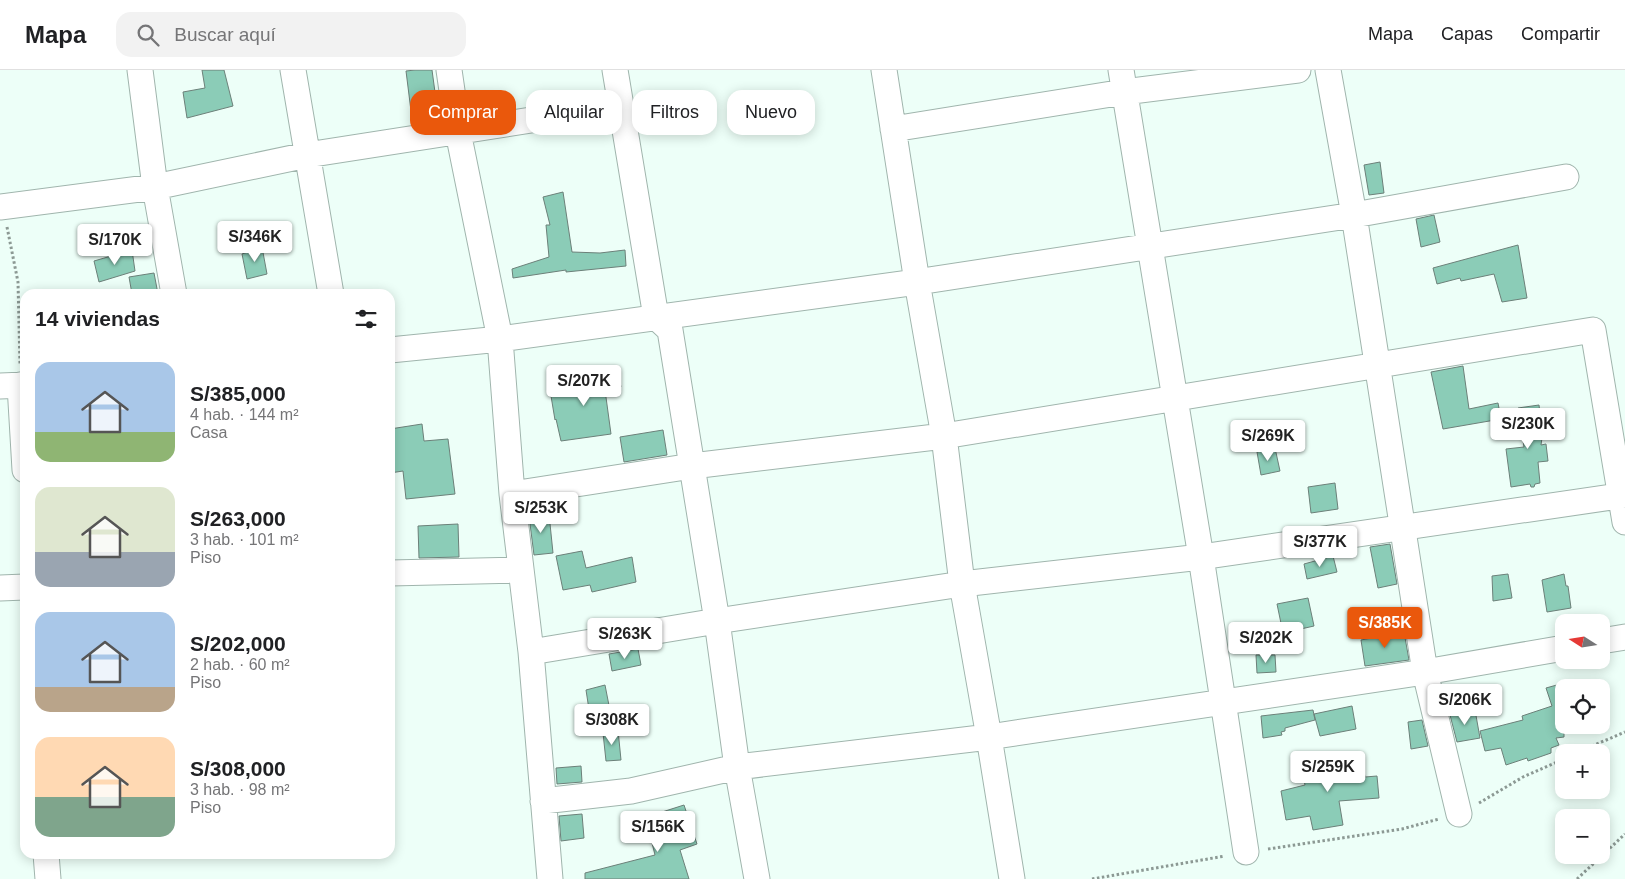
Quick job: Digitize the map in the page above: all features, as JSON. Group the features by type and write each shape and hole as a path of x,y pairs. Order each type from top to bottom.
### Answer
{"street":[{"path":"140,70 155,187 173,289"},
{"path":"293,70 330,289"},
{"path":"449,70 452,90"},
{"path":"615,70 618,90"},
{"path":"884,70 917,282 944,436 962,584 1012,879"},
{"path":"893,129 1122,81 1298,70"},
{"path":"1328,70 1354,215 1426,672 1459,814"},
{"path":"1122,81 1201,557 1246,852"},
{"path":"622,112 656,317 670,330 717,622 737,767 757,879"},
{"path":"1,201 155,187 307,155 438,135"},
{"path":"459,135 500,339 512,494 531,652 550,879"},
{"path":"395,350 500,339 917,282 1354,215 1566,177"},
{"path":"512,494 692,466 944,436 1594,330 1623,495 1625,522"},
{"path":"15,385 20,428"},
{"path":"531,652 962,584 1201,557 1623,495"},
{"path":"395,573 521,570"},
{"path":"0,588 20,587"},
{"path":"1610,640 1625,637"},
{"path":"543,801 631,791 737,767 989,737 1426,672 1555,650"},
{"path":"46,859 48,879"}],"path":[{"path":"1,201 18,282 20,322"},
{"path":"15,385 20,349"},
{"path":"1597,744 1625,732"},
{"path":"1092,879 1246,852 1402,829 1459,814 1523,777 1555,763"},
{"path":"1577,879 1625,834"}],"building":[{"path":"202,70 224,70 233,106 187,118 183,92 205,88"},
{"path":"432,70 435,90 410,90 410,103 406,71"},
{"path":"1380,162 1384,193 1369,195 1364,165"},
{"path":"563,192 572,252 600,253 625,250 626,266 566,272 566,270 513,278 512,269 549,257 546,225 550,225 543,197"},
{"path":"1434,215 1440,242 1421,247 1416,219"},
{"path":"1518,245 1527,298 1502,302 1494,274 1461,281 1460,278 1437,284 1433,268"},
{"path":"262,247 267,274 247,279 242,254"},
{"path":"132,250 135,271 99,282 94,261"},
{"path":"154,273 157,289 131,289 129,277"},
{"path":"1463,366 1469,409 1498,403 1501,419 1443,429 1431,372"},
{"path":"618,372 621,387 605,390 611,434 561,441 550,390 572,384 572,381"},
{"path":"1539,405 1541,423 1544,424 1541,445 1546,444 1548,461 1538,462 1540,483 1535,484 1534,487 1531,487 1530,484 1511,487 1506,449 1524,447 1518,408"},
{"path":"422,424 424,441 448,439 455,494 406,499 403,471 395,472 395,428"},
{"path":"663,430 667,455 624,462 620,437"},
{"path":"1275,448 1280,471 1261,475 1257,452"},
{"path":"1335,483 1338,509 1311,513 1308,487"},
{"path":"549,514 553,553 534,555 529,516"},
{"path":"458,524 459,557 419,558 418,526"},
{"path":"1390,544 1397,584 1378,588 1370,547"},
{"path":"582,551 586,568 632,557 636,582 592,592 590,585 563,590 556,556"},
{"path":"1333,556 1337,572 1307,579 1304,564"},
{"path":"1508,574 1512,598 1493,601 1492,576"},
{"path":"1564,574 1571,608 1547,612 1542,580"},
{"path":"1308,598 1314,626 1283,633 1277,604"},
{"path":"1404,632 1409,660 1365,666 1361,640"},
{"path":"638,649 641,665 612,671 609,654"},
{"path":"1256,655 1275,655 1276,672 1257,673"},
{"path":"605,685 613,726 592,729 586,690"},
{"path":"1555,686 1555,734 1564,734 1564,737 1556,738 1559,744 1555,744 1555,746 1551,748 1551,753 1528,761 1527,758 1506,765 1501,748 1485,751 1480,731 1523,720 1522,716 1552,706 1546,688"},
{"path":"1352,706 1356,729 1320,736 1314,714"},
{"path":"1313,710 1315,720 1285,728 1285,731 1281,732 1282,735 1263,738 1261,716"},
{"path":"1475,710 1480,738 1457,742 1450,715"},
{"path":"1422,720 1428,746 1411,749 1408,722"},
{"path":"618,730 621,760 606,761 603,733"},
{"path":"1362,761 1365,777 1377,776 1379,798 1339,801 1343,825 1313,830 1310,816 1286,820 1281,791 1305,785 1302,770 1339,762 1340,765"},
{"path":"581,766 582,782 557,784 556,768"},
{"path":"684,805 697,844 680,850 689,879 585,879 585,873 655,855 651,839 666,835 659,813"},
{"path":"582,814 584,838 561,841 559,816"}]}
